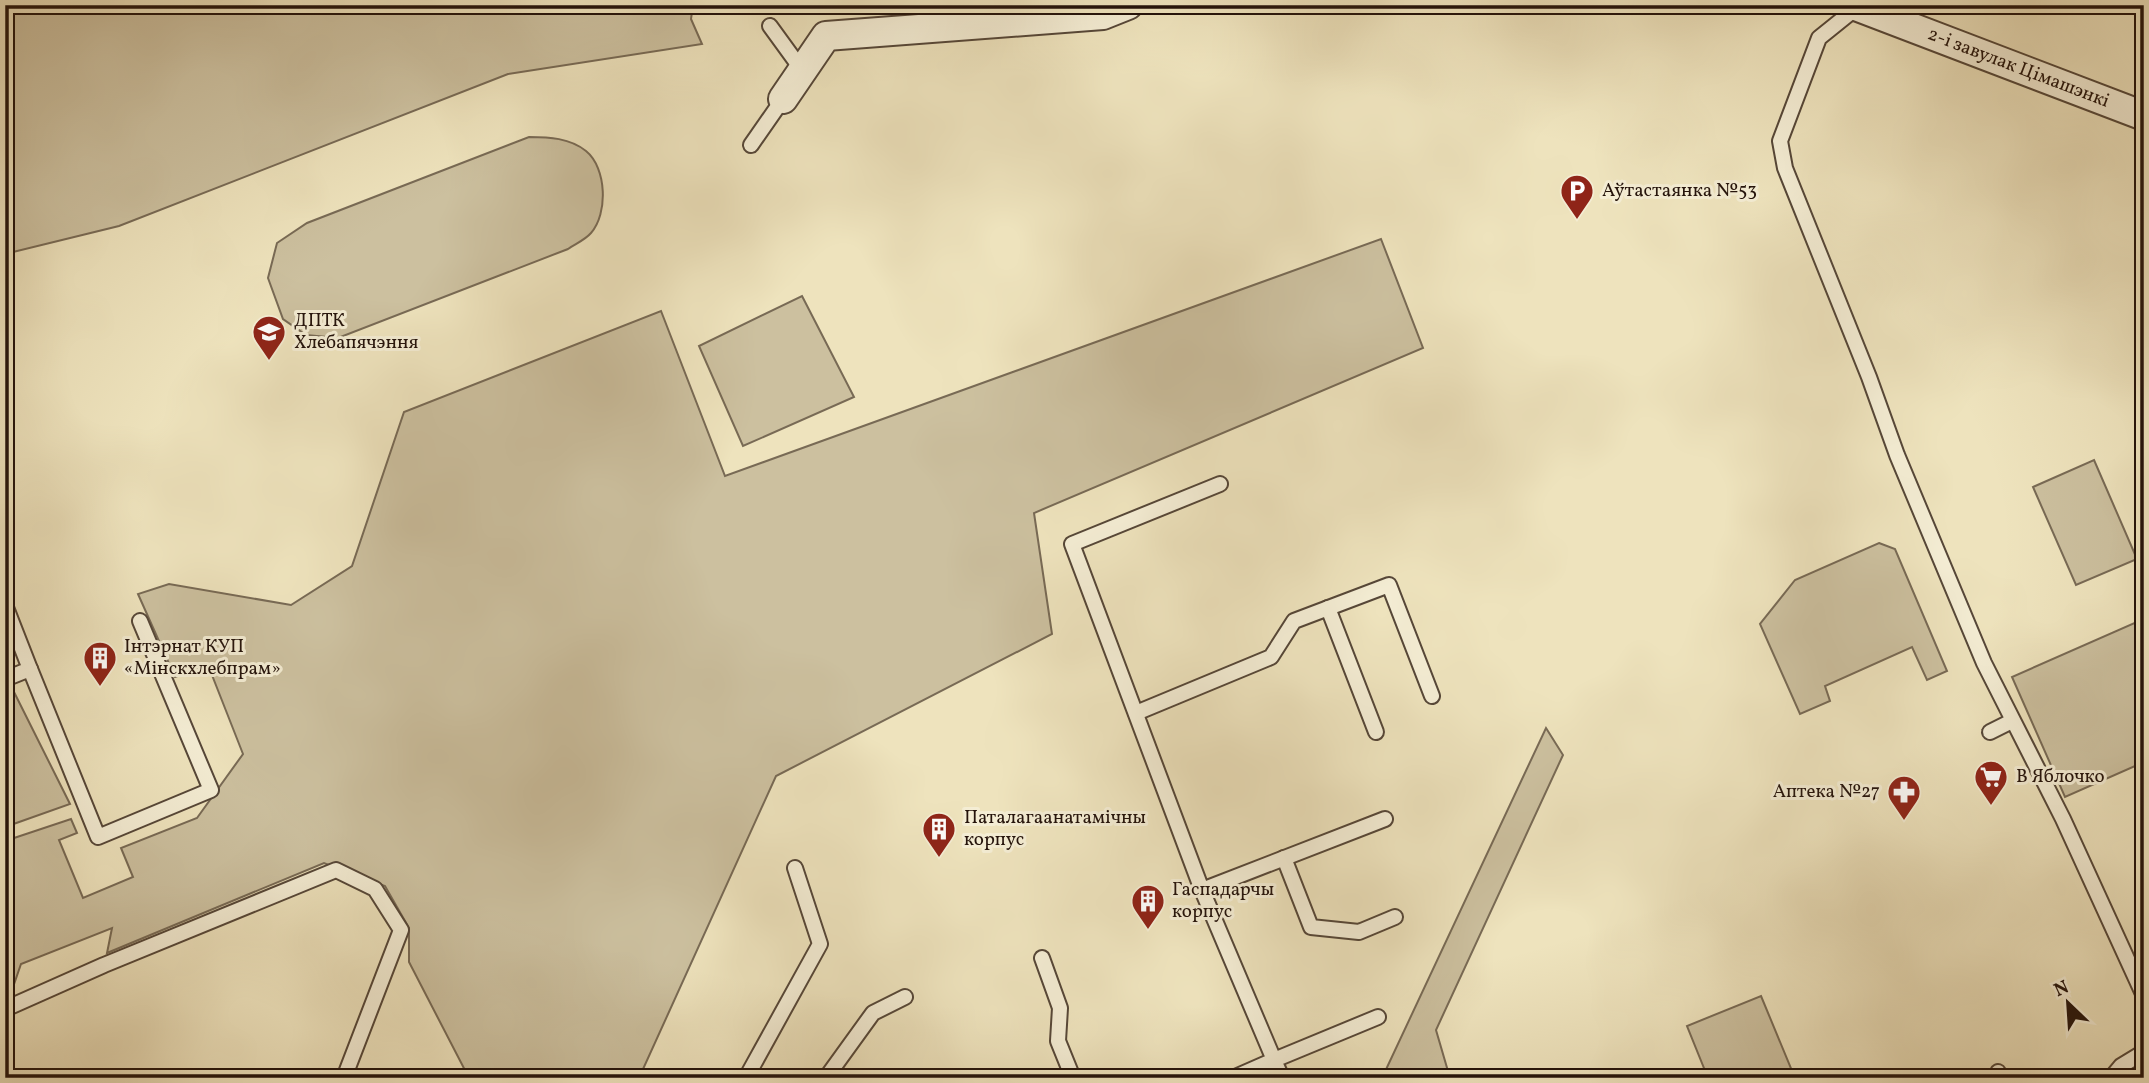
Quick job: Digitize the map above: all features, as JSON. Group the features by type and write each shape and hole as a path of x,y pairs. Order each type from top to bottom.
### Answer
{"street":[{"path":"783,99 826,36 1103,15 1128,5"},
{"name":"2-і завулак Цімашэнкі","path":"1854,7 2144,116"}],"lane":[{"path":"1854,7 1819,38 1780,141 1784,168 1869,377 1897,455 1984,663 2063,819 2144,996"},
{"path":"770,26 802,70"},
{"path":"751,145 783,99"},
{"path":"1220,484 1072,544 1202,890 1282,1078"},
{"path":"1136,713 1271,657 1294,621 1389,585 1432,696"},
{"path":"5,605 98,837 211,790 141,621"},
{"path":"1328,608 1376,732"},
{"path":"5,679 30,669"},
{"path":"1990,732 2012,721"},
{"path":"1202,890 1385,819"},
{"path":"1284,858 1311,927 1359,932 1395,917"},
{"path":"746,1078 820,944 795,868"},
{"path":"5,1009 104,965 336,870 375,889 401,930 344,1078"},
{"path":"1042,958 1060,1008 1058,1041 1073,1078"},
{"path":"826,1078 873,1013 905,997"},
{"path":"1233,1078 1378,1017"},
{"path":"2111,1078 2121,1066 2144,1053"}],"shaded area":[{"path":"5,5 693,5 691,19 702,44 508,74 119,226 5,254"},
{"path":"529,137 566,141 586,151 593,159 601,179 602,203 597,225 586,238 568,249 338,338 306,335 283,319 268,278 277,243 307,223"},
{"path":"1381,239 1423,348 1034,513 1052,634 776,776 639,1078 469,1078 409,962 409,928 385,886 324,863 107,953 112,928 21,964 12,990 5,994 5,841 71,819 77,833 59,840 83,898 133,877 121,848 197,818 243,754 208,665 175,677 138,594 169,584 291,605 352,566 404,412 661,311 725,476"},
{"path":"802,296 854,397 743,446 699,346"},
{"path":"2094,460 2137,559 2076,585 2033,487"},
{"path":"1879,543 1895,549 1947,671 1927,680 1912,647 1825,686 1830,701 1800,714 1760,624 1795,580"},
{"path":"2139,621 2144,632 2144,762 2065,797 2012,677"},
{"path":"10,684 70,804 5,827 5,686"},
{"path":"1546,728 1563,755 1436,1030 1450,1078 1382,1078"},
{"path":"1761,996 1795,1078 1708,1078 1687,1026"}],"place":[{"name":"Аўтастаянка №53","path":"1577,221"},
{"name":"ДПТК Хлебапячэння","path":"269,362"},
{"name":"Інтэрнат КУП «Мінскхлебпрам»","path":"100,688"},
{"name":"В Яблочко","path":"1991,807"},
{"name":"Аптека №27","path":"1904,822"},
{"name":"Паталагаанатамічны корпус","path":"939,859"},
{"name":"Гаспадарчы корпус","path":"1148,931"}]}
